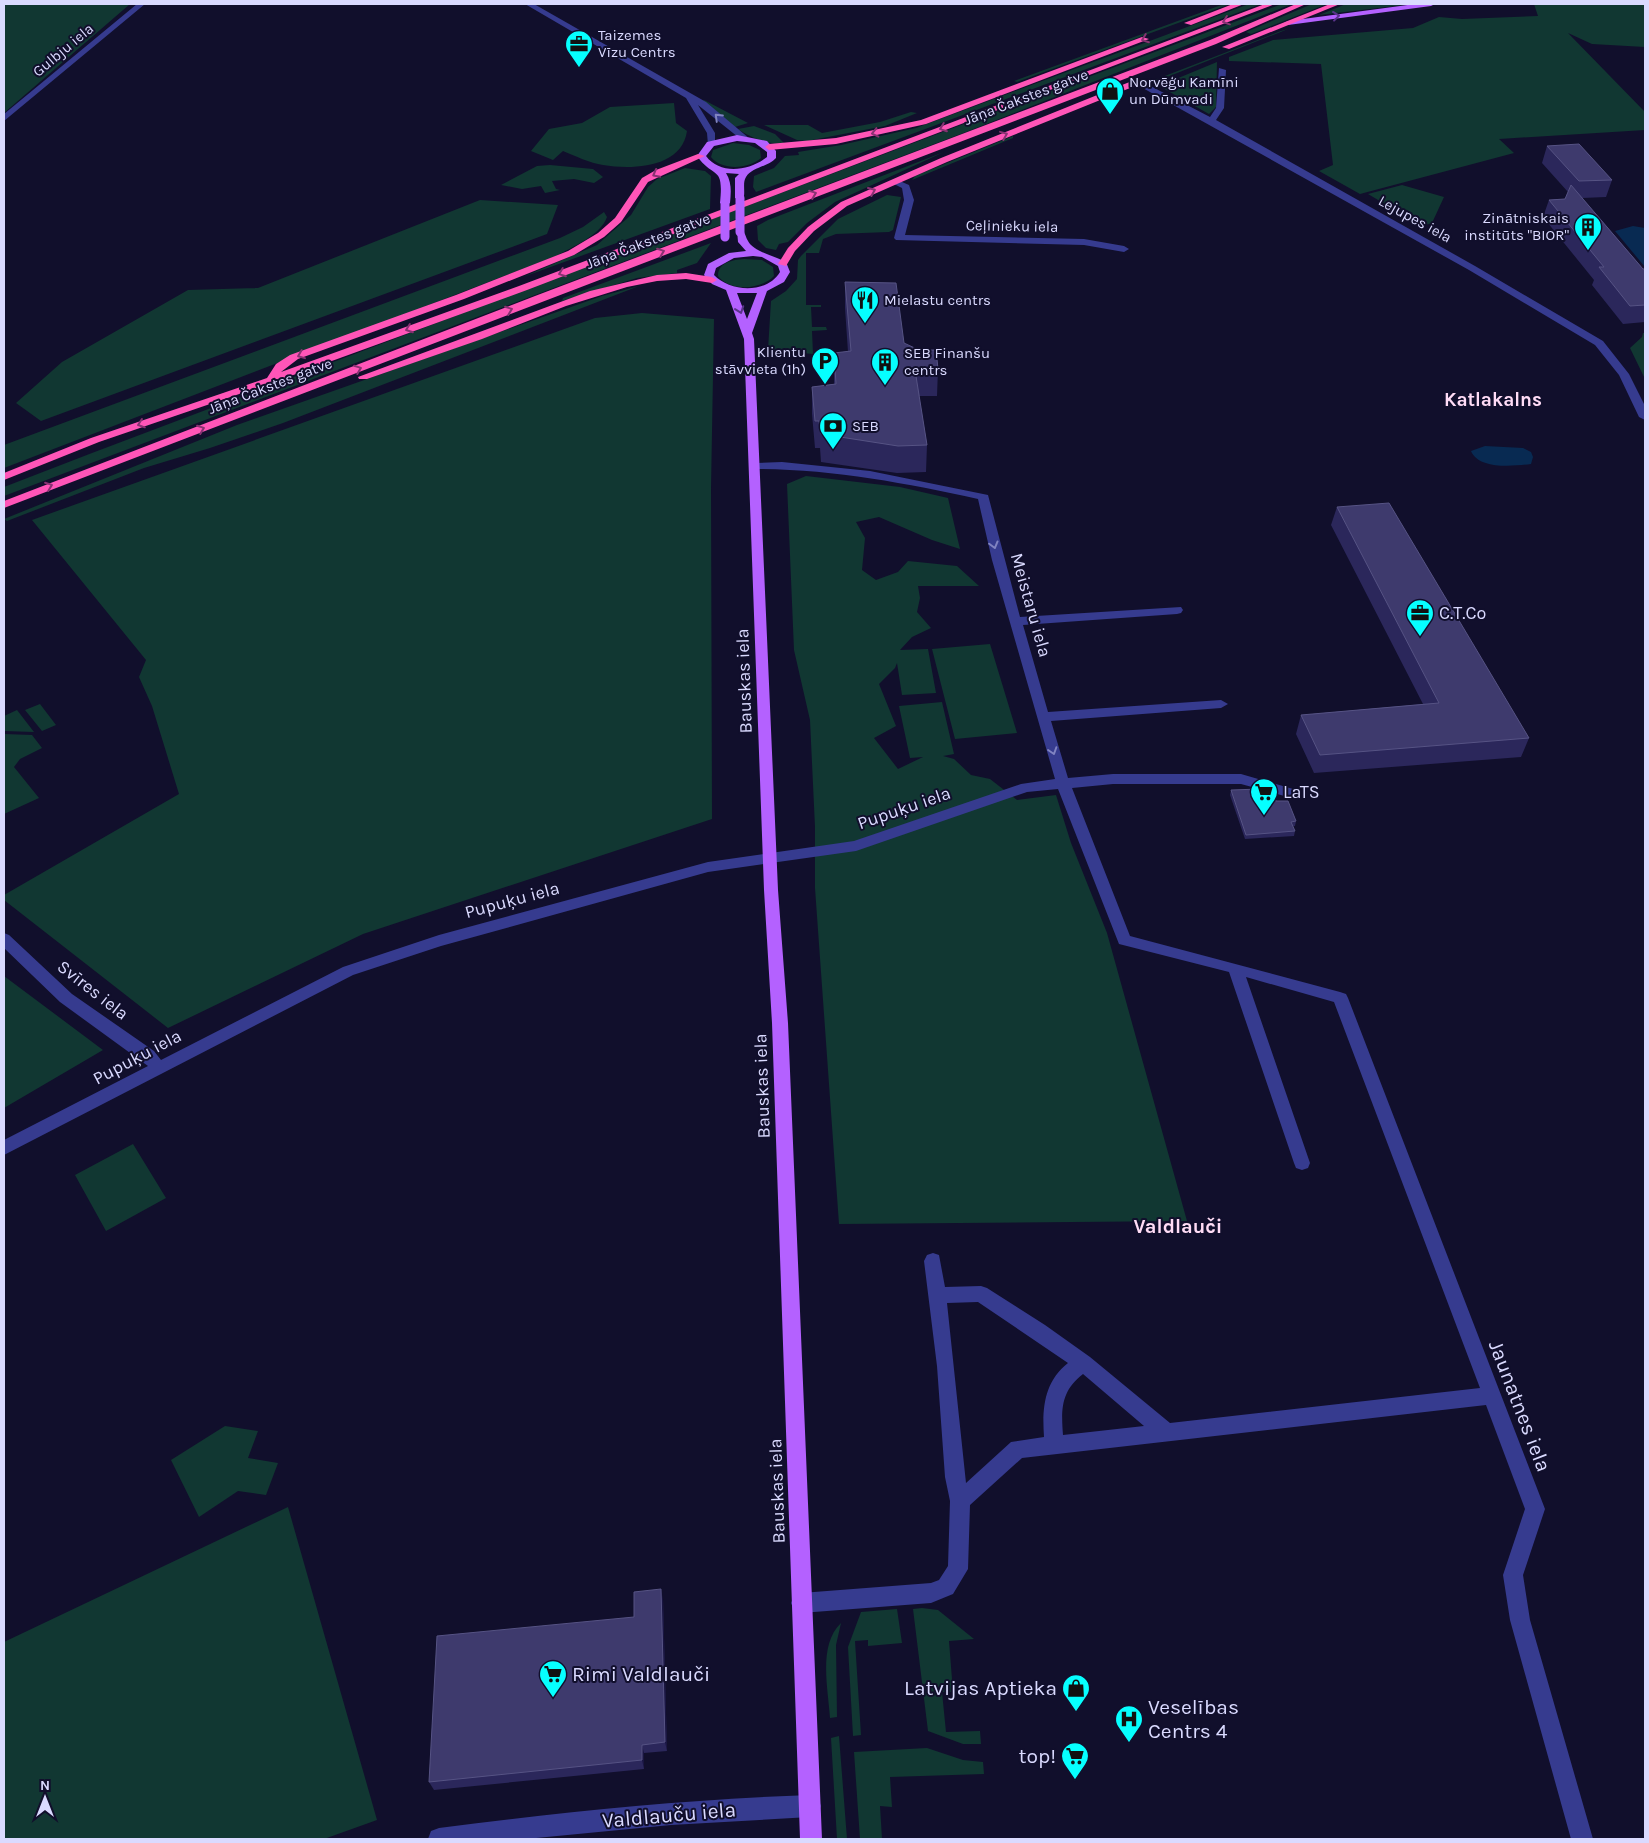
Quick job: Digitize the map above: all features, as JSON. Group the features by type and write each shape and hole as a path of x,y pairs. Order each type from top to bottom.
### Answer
{"highway":[{"path":"1184,25 1240,4"},
{"name":"Jāņa Čakstes gatve","path":"4,478 95,440 270,380 523,288 1271,4"},
{"name":"Jāņa Čakstes gatve","path":"4,505 540,298 1213,42 1302,4"},
{"path":"1217,51 1336,4"},
{"path":"769,147 836,142 924,122 1156,35"},
{"path":"782,264 792,250 824,217 844,204 1141,80"},
{"path":"270,380 280,366 294,357 460,297 571,253 601,235 618,220 645,180 659,172 701,156"},
{"path":"296,393 345,383 609,289 680,275 697,276 712,280"}],"main road":[{"path":"1288,23 1431,4"},
{"path":"722,258 725,237 726,180 724,174 704,161 701,156 702,152 712,144 728,139 746,139 769,147 772,155 768,162 748,170 740,178 740,232 743,242 753,253"},
{"path":"717,168 748,170"},
{"path":"753,253 766,255 782,264 786,272 784,276 776,284 762,289 731,290 712,280 709,270 716,261 722,258 753,253"},
{"name":"Bauskas iela","path":"748,331 762,289"},
{"name":"Bauskas iela","path":"731,290 748,331 755,466 771,857 780,1023 811,1839"}],"street":[{"name":"Gulbju iela","path":"4,118 140,4"},
{"path":"529,4 703,104 731,129 746,139"},
{"path":"1211,121 1220,108 1222,70"},
{"name":"Lejupes iela","path":"1141,80 1552,313 1599,343 1624,374 1645,417"},
{"path":"689,97 708,128 712,144"},
{"name":"Ceļinieku iela","path":"895,182 906,187 909,196 899,238 1084,242 1124,249"},
{"name":"Meistaru iela","path":"755,466 783,465 819,469 984,497 986,514 998,560 1063,783 1124,940 1235,968"},
{"path":"1017,621 1177,610"},
{"path":"1043,717 1221,704"},
{"name":"Pupuķu iela","path":"4,1148 348,971 381,958 708,866 737,860 828,853 856,846 1026,787 1113,779 1219,778 1241,779 1288,792"},
{"name":"Svīres iela","path":"4,939 66,998 148,1056 160,1069"},
{"path":"1235,968 1302,1163"},
{"name":"Jaunatnes iela","path":"1235,968 1340,998 1535,1509 1513,1575 1520,1620 1582,1839"},
{"path":"801,1603 931,1593 946,1587 958,1569 960,1501 955,1477 933,1261"},
{"path":"938,1296 981,1294 1040,1331 1083,1363 1166,1432"},
{"path":"1054,1445 1052,1399 1065,1375 1083,1363"},
{"path":"960,1501 1018,1449 1491,1396"},
{"name":"Valdlauču iela","path":"439,1839 598,1821 751,1807 810,1806"}],"green space":[{"path":"4,4 130,4 4,113"},
{"path":"1224,4 1230,4 1017,82 1014,81"},
{"path":"1249,4 1261,4 756,192 753,187 754,176 774,168 785,156 799,155 798,152 841,145 916,128"},
{"path":"1282,4 1292,4 966,132 4,496 4,487 92,453"},
{"path":"1312,4 1327,4 1251,34 1246,32"},
{"path":"1346,4 1413,4 1319,15"},
{"path":"1534,4 1645,4 1645,47 1592,44 1568,33 1645,112 1645,130 1499,139 1514,153 1360,194 1319,171 1333,165 1321,64 1229,61 1229,57 1273,40 1413,28 1439,17 1462,19 1538,16"},
{"path":"1288,29 1152,83 1157,79"},
{"path":"1217,62 1216,107 1209,114 1159,86"},
{"path":"704,100 748,123 735,127"},
{"path":"674,103 676,123 687,131 683,143 676,153 654,164 628,167 603,165 563,151 553,160 531,151 549,129 582,123 610,107"},
{"path":"911,112 917,113 885,126 807,141 797,140 764,125 808,125 822,133 880,122"},
{"path":"754,126 775,134 784,143 779,144 760,140 738,129"},
{"path":"1013,136 1013,138 912,180 915,176"},
{"path":"733,143 749,145 760,150 761,158 756,162 736,167 722,165 711,157 713,150"},
{"path":"944,152 835,202 807,223 788,242 779,244 776,250 766,248 758,240 757,226 768,220"},
{"path":"550,165 593,169 603,177 594,183 574,179 552,181 556,189 560,190 545,193 541,186 522,189 501,185 537,166"},
{"path":"685,168 705,171 711,176 710,209 523,277 597,245 631,215 648,187 657,179"},
{"path":"1402,185 1444,197 1432,223 1422,226 1368,194"},
{"path":"887,195 901,197 893,230 889,232 836,234 823,239 819,253 806,253 806,305 821,305 821,307 811,307 812,327 826,327 827,330 812,331 813,354 768,350 771,301 786,291 797,279 798,260 801,256 838,219"},
{"path":"480,200 558,205 547,234 41,421 16,403 62,362 188,290 258,288"},
{"path":"604,212 607,217 599,229 585,240 556,256 4,468 4,445 560,238 583,227"},
{"path":"711,243 697,263 677,270 677,273 637,278 562,301 563,298"},
{"path":"744,259 762,260 773,267 774,276 761,284 738,287 730,285 718,276 723,265 731,261"},
{"path":"639,286 283,423 144,468 7,521 4,519 237,425 602,296"},
{"path":"642,313 714,319 711,488 712,819 363,934 168,1028 4,900 4,895 179,794 152,706 139,677 146,660 32,520 595,318"},
{"path":"1643,333 1645,333 1645,379 1630,348 1642,337"},
{"path":"806,476 900,487 948,498 960,549 932,540 879,517 856,522 865,538 862,570 876,580 898,572 908,561 957,566 979,586 918,586 920,598 917,612 931,628 912,637 900,650 928,649 936,693 902,695 897,663 895,668 879,684 896,726 874,738 898,769 923,757 910,758 899,706 942,702 954,754 943,756 954,759 971,775 990,779 1017,800 1056,795 1071,843 1107,933 1187,1221 839,1224 815,888 815,827 810,720 794,650 787,484"},
{"path":"990,644 1017,733 955,739 932,649"},
{"path":"40,704 56,725 42,731 25,710"},
{"path":"17,710 34,732 4,731 4,716"},
{"path":"4,734 32,735 42,748 20,759 14,767 39,798 4,814"},
{"path":"4,976 103,1050 4,1108"},
{"path":"133,1144 166,1198 106,1231 75,1175"},
{"path":"225,1426 258,1431 248,1458 278,1463 266,1495 238,1491 199,1517 171,1460"},
{"path":"288,1507 377,1820 324,1839 4,1839 4,1642"},
{"path":"897,1609 902,1643 868,1646 868,1640 855,1641 861,1735 853,1736 848,1647 861,1612"},
{"path":"913,1609 938,1610 974,1639 949,1641 953,1692 942,1692 946,1732 980,1731 981,1744 963,1744 928,1731"},
{"path":"841,1623 836,1645 837,1717 830,1718 826,1668 827,1655 829,1643"},
{"path":"839,1736 847,1839 837,1839 831,1738"},
{"path":"927,1748 963,1760 983,1762 984,1774 890,1777 892,1807 880,1806 882,1839 860,1839 854,1752"}],"water":[{"path":"1633,226 1645,228 1645,267 1615,231"},
{"path":"1485,446 1523,448 1531,452 1533,457 1531,464 1498,465 1481,461 1471,451"}],"building":[{"path":"1579,144 1612,180 1579,181 1547,146"},
{"path":"1571,185 1643,269 1645,269 1645,305 1630,306 1599,267 1604,267 1549,200 1565,199"},
{"name":"SEB Finanšu centrs","path":"845,282 896,283 904,343 919,350 936,350 938,369 915,370 927,445 898,446 821,434 819,421 815,421 812,387 836,384 834,353 851,351"},
{"name":"C.T.Co","path":"1389,503 1529,738 1320,755 1301,715 1439,703 1337,507"},
{"name":"LaTS","path":"1260,789 1262,793 1273,793 1276,801 1288,801 1296,821 1291,822 1295,831 1246,835 1231,790"},
{"name":"Rimi Valdlauči","path":"661,1589 665,1742 642,1745 642,1760 429,1782 437,1636 634,1617 634,1592"}],"place":[{"name":"Taizemes Vīzu Centrs","path":"579,68"},
{"name":"Norvēģu Kamīni un Dūmvadi","path":"1110,115"},
{"name":"Zinātniskais institūts \"BIOR\"","path":"1588,251"},
{"name":"Mielastu centrs","path":"865,324"},
{"name":"Klientu stāvvieta (1h)","path":"825,385"},
{"name":"SEB Finanšu centrs","path":"885,386"},
{"name":"SEB","path":"833,450"},
{"name":"C.T.Co","path":"1420,637"},
{"name":"LaTS","path":"1264,816"},
{"name":"Rimi Valdlauči","path":"553,1698"},
{"name":"Latvijas Aptieka","path":"1076,1712"},
{"name":"Veselības Centrs 4","path":"1129,1743"},
{"name":"top!","path":"1075,1780"}],"district":[{"name":"Katlakalns","path":"1493,399"},
{"name":"Valdlauči","path":"1178,1226"}]}
